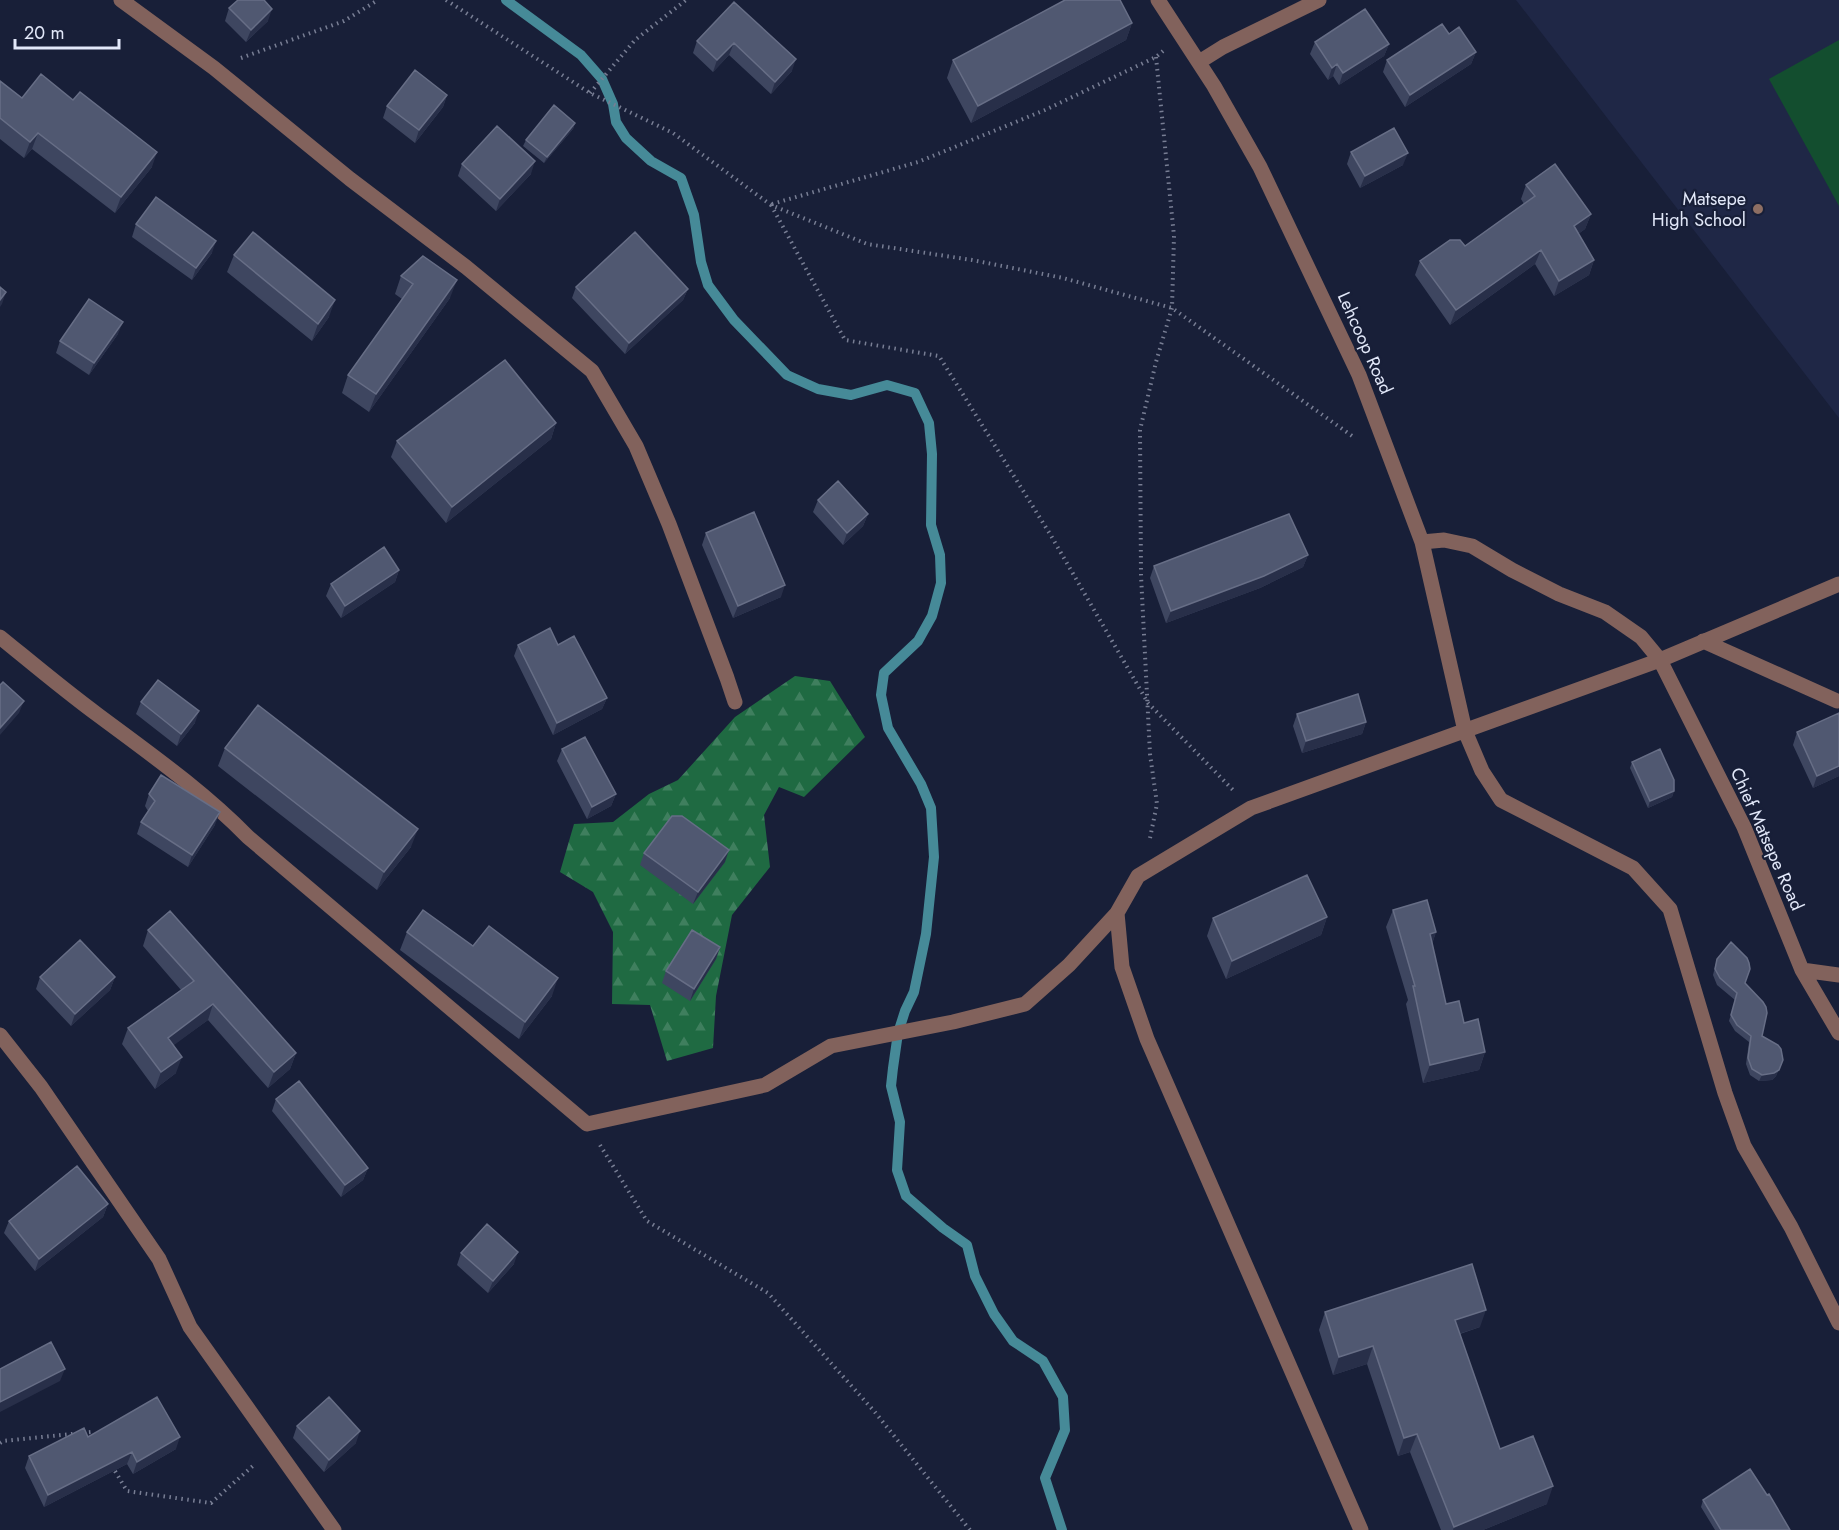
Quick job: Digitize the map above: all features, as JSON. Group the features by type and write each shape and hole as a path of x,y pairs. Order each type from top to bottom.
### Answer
{"street":[{"path":"121,0 214,68 350,179 466,267 592,371 636,446 669,524 735,702"},
{"name":"Lehcoop Road","path":"1158,0 1199,62 1260,166 1350,355 1422,542 1465,731 1482,771 1501,800 1633,868 1670,909 1725,1094 1744,1146 1791,1227 1839,1323"},
{"path":"1199,62 1223,47 1318,0"},
{"name":"Chief Matsepe Road","path":"1422,542 1444,540 1472,546 1559,594 1605,612 1641,637 1660,660 1744,827 1802,970 1839,1033"},
{"path":"0,637 225,814 263,851 587,1124 765,1085 831,1046 953,1022 1025,1004 1069,965 1118,913 1138,876 1251,808 1660,660 1839,584"},
{"path":"1703,641 1837,702"},
{"path":"1118,913 1122,968 1147,1039 1361,1530"},
{"path":"1802,970 1839,975"},
{"path":"0,1035 41,1087 159,1259 190,1327 334,1530"}],"path":[{"path":"214,68 344,21 378,0"},
{"path":"446,0 590,93 673,133 771,205 867,244 972,260 1063,278 1172,308 1357,440"},
{"path":"590,93 635,40 686,0"},
{"path":"771,205 918,162 1045,110 1156,57 1182,37"},
{"path":"1138,876 1157,804 1150,754 1141,575 1140,430 1172,308 1174,236 1156,57"},
{"path":"771,205 845,340 939,356 1050,534 1148,703 1251,808"},
{"path":"587,1124 647,1221 768,1293 874,1411 970,1530"},
{"path":"109,1461 128,1491 211,1503 254,1466 263,1429"},
{"path":"0,1443 48,1435 91,1432 97,1442"}],"shaded area":[{"name":"Matsepe High School","path":"1516,0 1839,0 1839,418"}],"green space":[{"path":"1839,40 1839,206 1769,79"},
{"path":"795,676 830,681 865,737 804,797 779,787 764,815 770,867 732,915 716,996 713,1048 667,1061 650,1005 612,1004 613,932 593,892 560,872 574,824 613,822 649,794 678,780 735,717"}],"building":[{"path":"238,0 264,0 272,9 251,30 229,8"},
{"path":"1065,0 1120,0 1132,23 978,106 953,60"},
{"path":"734,2 796,59 775,82 734,43 717,60 697,41"},
{"path":"1365,9 1389,44 1343,73 1337,64 1332,68 1315,42"},
{"path":"1442,24 1449,34 1459,27 1476,52 1410,95 1387,60"},
{"path":"415,70 447,95 419,130 387,106"},
{"path":"41,74 73,100 80,92 157,152 121,197 38,133 30,142 0,118 0,81 22,98"},
{"path":"554,105 575,123 547,157 526,140"},
{"path":"497,126 535,161 500,199 462,164"},
{"path":"1394,128 1408,153 1365,176 1351,152"},
{"path":"1555,164 1591,214 1574,226 1594,260 1559,281 1541,250 1456,310 1420,261 1450,240 1460,240 1465,246 1535,196 1526,185"},
{"path":"156,197 216,241 196,268 136,224"},
{"path":"253,232 335,300 318,324 234,255"},
{"path":"635,232 688,289 629,343 576,287"},
{"path":"423,256 457,280 376,394 348,375 413,284 401,276"},
{"path":"0,287 6,292 0,300"},
{"path":"89,299 123,322 94,363 60,341"},
{"path":"505,360 556,423 452,507 397,441"},
{"path":"838,481 868,514 847,533 818,500"},
{"path":"754,512 785,585 738,606 706,533"},
{"path":"1289,514 1308,555 1264,576 1171,611 1154,566"},
{"path":"384,547 399,570 345,606 331,584"},
{"path":"550,628 558,645 574,636 607,698 557,723 518,645"},
{"path":"158,680 199,711 181,734 141,702"},
{"path":"3,682 24,701 0,728 0,685"},
{"path":"1358,694 1366,722 1306,741 1297,714"},
{"path":"258,705 418,829 384,872 225,748"},
{"path":"1839,713 1839,766 1817,776 1797,732"},
{"path":"585,737 616,794 592,807 562,749"},
{"path":"1660,749 1674,780 1674,791 1650,801 1632,762"},
{"path":"161,775 220,812 192,855 141,822 155,801 149,794"},
{"path":"672,816 682,816 729,850 698,892 644,853"},
{"path":"1307,875 1327,917 1232,961 1213,918"},
{"path":"1427,900 1436,932 1430,934 1446,1004 1459,1001 1464,1023 1478,1019 1485,1052 1430,1065 1413,986 1415,986 1393,910"},
{"path":"423,910 473,946 489,926 558,978 525,1022 407,932"},
{"path":"170,911 296,1053 274,1072 213,1004 168,1038 182,1057 161,1072 128,1028 194,981 148,930"},
{"path":"692,930 720,947 694,989 666,971"},
{"path":"80,940 115,977 75,1014 40,977"},
{"path":"1731,942 1749,963 1750,969 1745,983 1766,1007 1767,1013 1762,1036 1781,1049 1783,1060 1779,1070 1774,1073 1762,1075 1752,1069 1748,1058 1751,1036 1737,1025 1731,1015 1737,993 1720,978 1715,969 1717,959"},
{"path":"299,1081 368,1168 345,1185 276,1099"},
{"path":"77,1166 108,1204 39,1259 9,1221"},
{"path":"487,1224 518,1252 493,1281 461,1253"},
{"path":"1472,1264 1486,1310 1455,1320 1500,1449 1533,1436 1553,1486 1454,1527 1417,1434 1404,1438 1373,1346 1339,1357 1325,1312"},
{"path":"51,1342 65,1369 0,1402 0,1369"},
{"path":"157,1397 180,1437 137,1462 132,1452 48,1495 29,1456 84,1428 88,1437"},
{"path":"329,1397 360,1431 329,1460 297,1426"},
{"path":"1750,1469 1767,1495 1769,1494 1790,1530 1721,1530 1703,1500"}],"waterway":[{"path":"506,0 581,55 602,79 613,104 616,122 626,138 651,161 681,178 694,215 701,262 708,285 734,320 787,375 818,389 851,395 887,385 915,393 929,423 932,454 931,525 940,555 941,583 932,616 918,641 884,673 881,695 888,728 921,784 931,808 934,857 926,934 914,992 898,1033 893,1068 891,1086 900,1122 897,1170 906,1196 967,1245 975,1276 994,1314 1013,1341 1043,1361 1063,1397 1065,1430 1045,1478 1062,1530"}],"place":[{"name":"Matsepe High School","path":"1758,209"}]}
